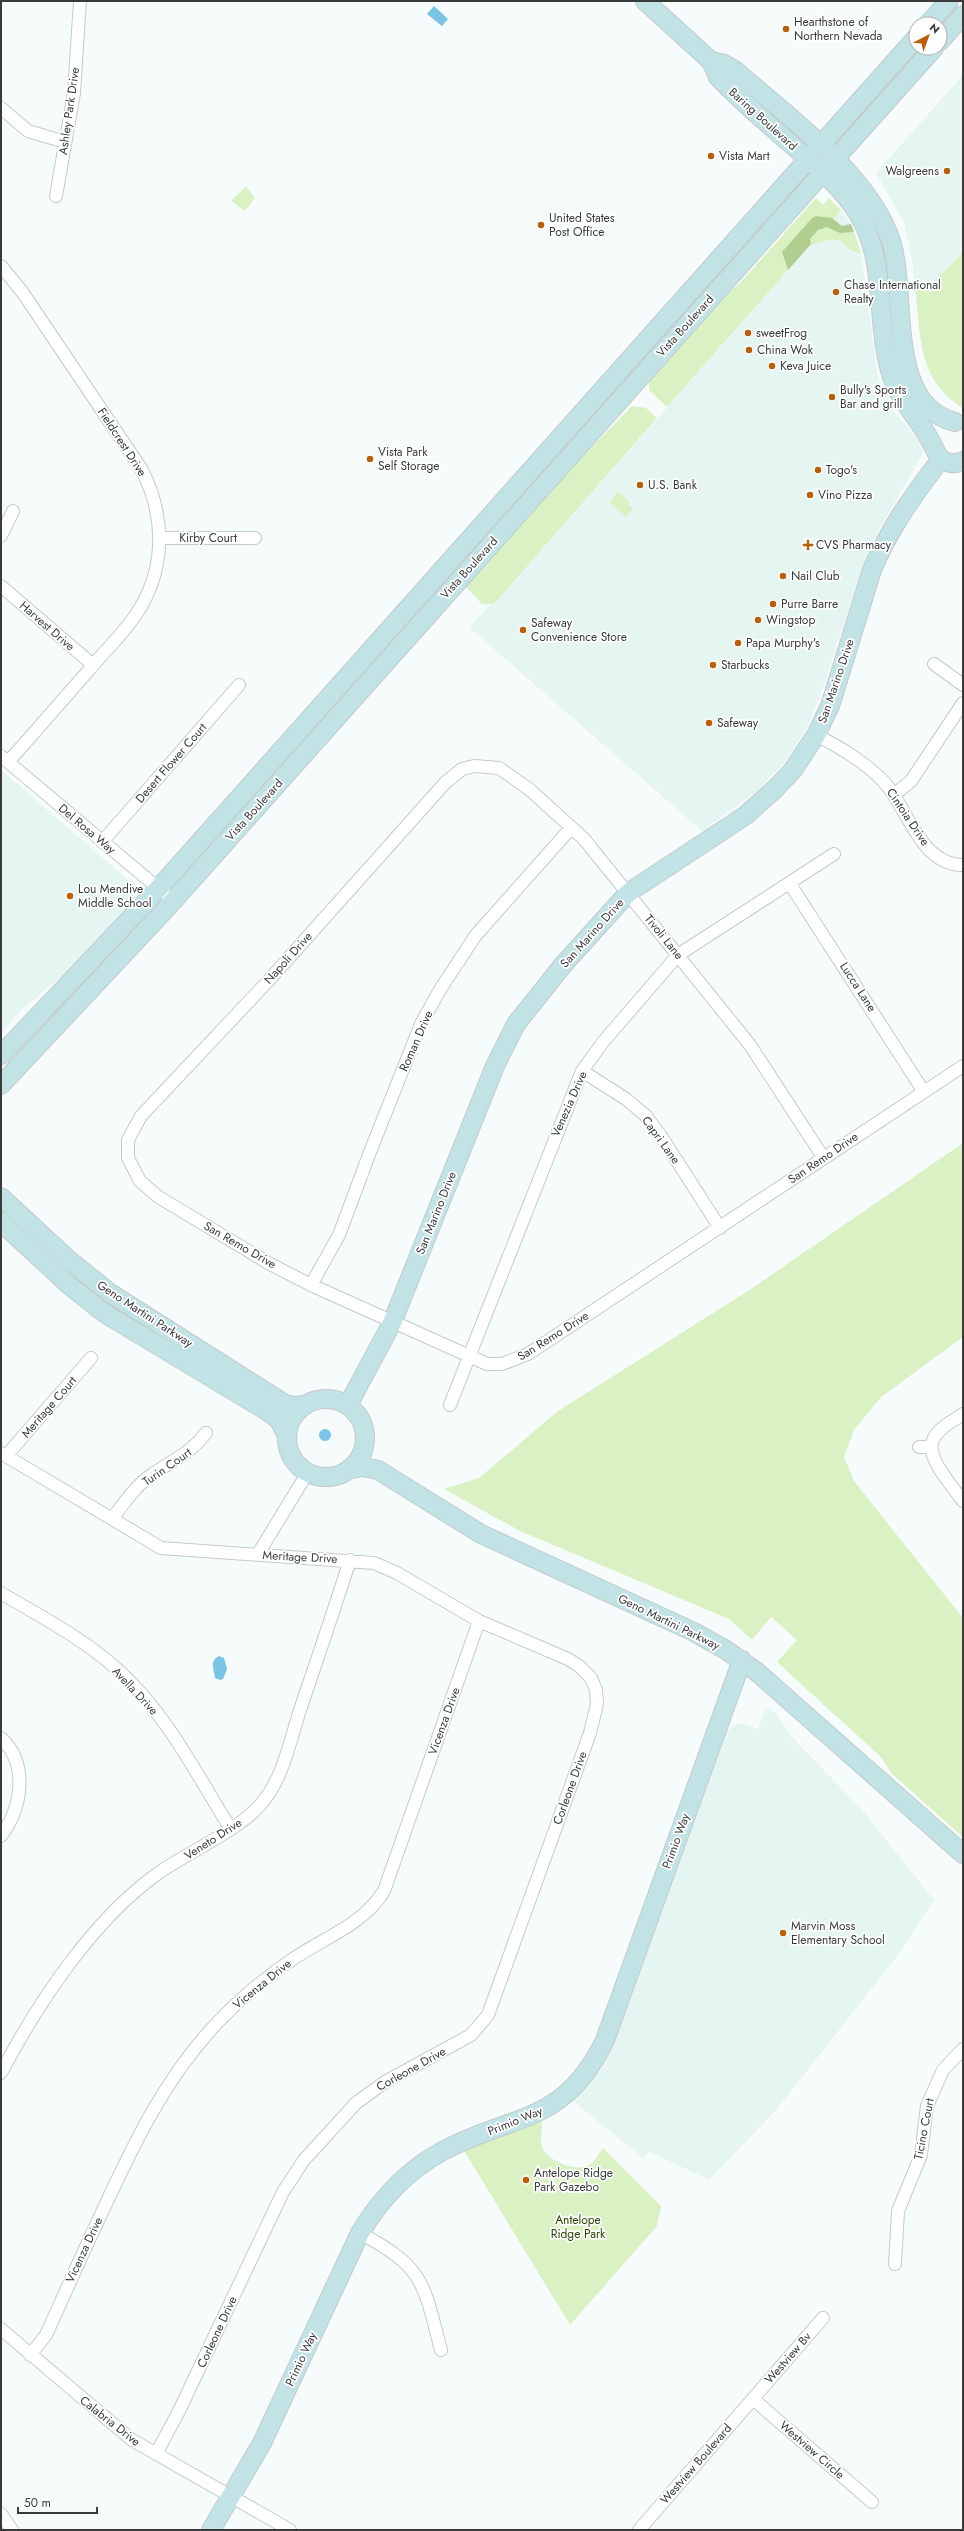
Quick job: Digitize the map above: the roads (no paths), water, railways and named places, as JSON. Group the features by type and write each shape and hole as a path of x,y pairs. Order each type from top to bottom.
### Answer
{"street":[{"name":"Ashley Park Drive","path":"56,196 74,93 80,1"},
{"name":"Baring Boulevard","path":"642,1 711,61 718,77 808,159 829,166"},
{"path":"935,16 949,1"},
{"path":"948,32 963,15"},
{"name":"Vista Boulevard","path":"1,1055 158,889 908,47"},
{"name":"Vista Boulevard","path":"1,1085 173,901 927,56"},
{"name":"Baring Boulevard","path":"711,61 724,64 736,71 820,146 829,166"},
{"path":"2,111 28,131 65,142"},
{"path":"829,166 869,197 888,234 895,256 905,356 912,382 931,408 943,417 959,422"},
{"path":"829,166 871,239 877,266 885,340 892,377 903,399 926,430 938,454 951,464 963,461"},
{"name":"Fieldcrest Drive","path":"1,266 23,293 142,470 155,502 160,538 157,564 144,601 134,617 93,666 4,759"},
{"name":"San Marino Drive","path":"348,1405 392,1323 495,1066 516,1024 583,942 628,893 757,806 793,770 816,735 830,706 872,570 880,550 896,520 938,454 935,442 939,433 949,423 959,422"},
{"path":"1,536 13,511"},
{"name":"Kirby Court","path":"160,538 255,538"},
{"name":"Harvest Drive","path":"1,586 93,666"},
{"path":"934,664 963,685"},
{"name":"Desert Flower Court","path":"102,842 239,685"},
{"path":"894,794 911,781 963,703"},
{"name":"Cintoia Drive","path":"816,735 858,759 894,794 923,842 934,854 946,862 963,865"},
{"name":"Del Rosa Way","path":"4,759 173,901"},
{"name":"Tivoli Lane","path":"466,768 486,765 509,773 584,839 750,1045 823,1157"},
{"name":"Napoli Drive","path":"128,1158 128,1140 141,1116 270,979 445,783 466,768"},
{"name":"Roman Drive","path":"311,1285 339,1235 421,1024 441,988 476,936 572,828"},
{"name":"Venezia Drive","path":"450,1406 582,1071 603,1042 678,955 790,884 834,854"},
{"name":"Lucca Lane","path":"790,884 924,1092"},
{"name":"San Remo Drive","path":"128,1158 140,1180 157,1196 270,1264 392,1323 487,1364 502,1364 528,1354 720,1228 823,1157 963,1066"},
{"name":"Capri Lane","path":"582,1071 626,1099 645,1116 661,1136 720,1228"},
{"name":"Geno Martini Parkway","path":"1,1197 70,1260 110,1293 285,1404 294,1406 304,1405"},
{"name":"Geno Martini Parkway","path":"1,1222 69,1285 104,1313 267,1411 279,1420 286,1434"},
{"name":"Meritage Court","path":"4,1454 91,1358"},
{"path":"322,1399 335,1400 348,1405 361,1420 365,1428 366,1446 369,1456 378,1470 367,1467 349,1470 327,1477 308,1472 300,1467 291,1454 286,1434 295,1414 304,1405 322,1399"},
{"path":"963,1414 940,1430 933,1440 925,1447 963,1501"},
{"name":"Turin Court","path":"112,1519 152,1474 195,1448 206,1433"},
{"path":"349,1470 360,1460 366,1446"},
{"name":"Meritage Drive","path":"4,1454 161,1548 350,1560 374,1563 397,1573 479,1621 568,1659 586,1672 592,1682"},
{"name":"Geno Martini Parkway","path":"378,1470 486,1536 694,1632 742,1660 963,1854"},
{"path":"258,1554 308,1472"},
{"name":"Veneto Drive","path":"1,2073 32,2018 63,1972 98,1931 137,1890 158,1874 230,1828 261,1804 275,1782 350,1560"},
{"name":"Avella Drive","path":"1,1593 98,1653 134,1686 170,1731 230,1828"},
{"name":"Vicenza Drive","path":"30,2355 46,2335 140,2131 175,2074 217,2023 241,2000 293,1959 358,1921 376,1903 384,1891 479,1621"},
{"name":"Primio Way","path":"211,2530 262,2443 360,2233 392,2190 421,2165 461,2142 544,2110 569,2092 596,2060 605,2040 742,1660"},
{"name":"Corleone Drive","path":"156,2454 180,2411 283,2192 304,2160 356,2103 384,2082 471,2035 488,2015 590,1732 597,1704 592,1682"},
{"path":"1,1738 12,1752 20,1780 19,1799 8,1827 1,1836"},
{"name":"Ticino Court","path":"895,2264 898,2211 921,2155 927,2106 943,2070 963,2049"},
{"path":"360,2233 398,2256 419,2279 425,2291 441,2350"},
{"name":"Westview Bv","path":"753,2398 823,2318"},
{"name":"Calabria Drive","path":"1,2329 120,2431 156,2454 290,2530"},
{"name":"Westview Circle","path":"753,2398 872,2502"},
{"name":"Westview Boulevard","path":"639,2530 753,2398"},
{"path":"1,2514 12,2530"}],"water":[{"path":"434,6 448,19 442,26 427,14"},
{"path":"323,1429 327,1429 331,1435 327,1441 323,1441 319,1437 319,1433"},
{"path":"219,1656 224,1658 227,1669 223,1679 220,1680 215,1678 213,1666 214,1660"}],"place":[{"name":"Hearthstone of Northern Nevada","path":"786,29"},
{"name":"Vista Mart","path":"711,156"},
{"name":"Walgreens","path":"947,171"},
{"name":"United States Post Office","path":"541,225"},
{"name":"Chase International Realty","path":"836,292"},
{"name":"sweetFrog","path":"748,333"},
{"name":"China Wok","path":"749,350"},
{"name":"Keva Juice","path":"772,366"},
{"name":"Bully's Sports Bar and grill","path":"832,397"},
{"name":"Vista Park Self Storage","path":"370,459"},
{"name":"Togo's","path":"818,470"},
{"name":"U.S. Bank","path":"640,485"},
{"name":"Vino Pizza","path":"810,495"},
{"name":"CVS Pharmacy","path":"808,545"},
{"name":"Nail Club","path":"783,576"},
{"name":"Purre Barre","path":"773,604"},
{"name":"Wingstop","path":"758,620"},
{"name":"Safeway Convenience Store","path":"523,630"},
{"name":"Papa Murphy's","path":"738,643"},
{"name":"Starbucks","path":"713,665"},
{"name":"Safeway","path":"709,723"},
{"name":"Lou Mendive Middle School","path":"70,896"},
{"name":"Marvin Moss Elementary School","path":"783,1933"},
{"name":"Antelope Ridge Park Gazebo","path":"526,2180"}],"park label":[{"name":"Antelope Ridge Park","path":"578,2227"}]}
